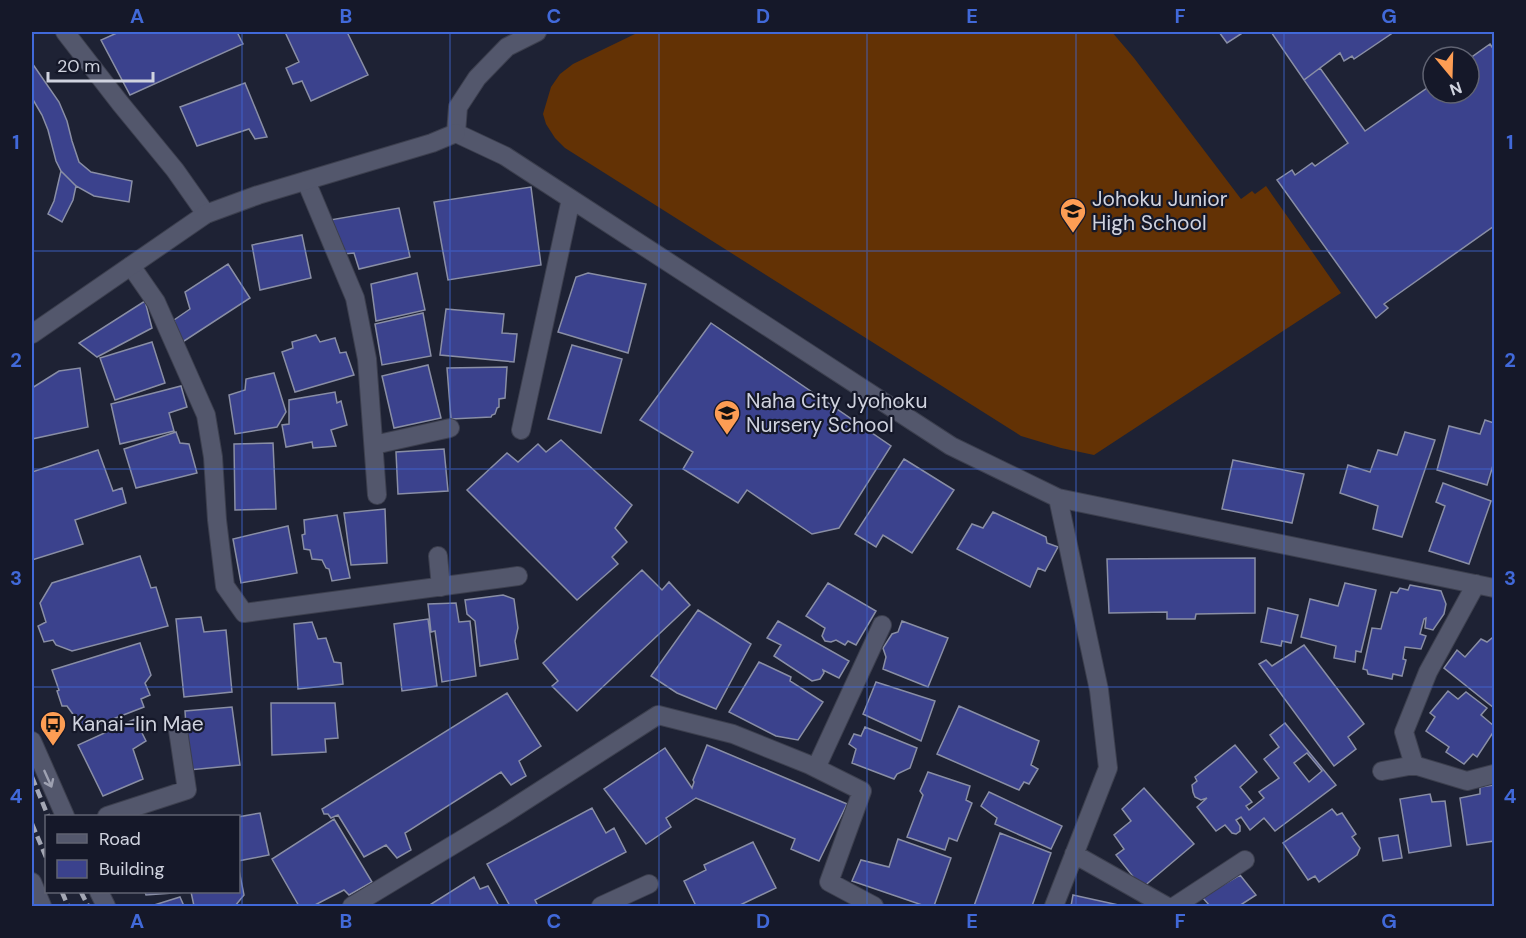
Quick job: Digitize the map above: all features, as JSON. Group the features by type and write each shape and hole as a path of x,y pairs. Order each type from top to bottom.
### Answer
{"street":[{"path":"65,32 175,170 206,214"},
{"path":"456,133 458,107 477,78 507,47 537,32"},
{"path":"32,334 206,214 258,195 432,143 456,133 505,156 951,446 1058,498 1494,588"},
{"path":"306,181 355,298 368,359 377,495"},
{"path":"521,430 571,199"},
{"path":"131,266 156,302 206,415 213,457 217,520 225,586 244,613 518,576"},
{"path":"374,445 450,428"},
{"path":"1054,906 1108,768 1100,690 1058,498"},
{"path":"438,556 441,587"},
{"path":"1414,765 1404,732 1428,672 1476,584"},
{"path":"816,768 882,625"},
{"path":"352,906 501,816 658,715 734,734 816,768 862,791 829,882 874,906"},
{"path":"110,815 187,790 178,730"},
{"path":"32,741 65,815"},
{"path":"1382,771 1414,765 1467,781 1494,774"},
{"path":"1074,854 1166,906"},
{"path":"1175,906 1245,860"},
{"path":"32,882 42,906"},
{"path":"601,906 649,884"}],"shaded area":[{"name":"Johoku Junior High School","path":"639,32 1112,32 1241,199 1252,191 1255,194 1266,186 1341,293 1094,455 1021,436 565,148 555,138 543,114 551,87 560,74 573,64"}],"building":[{"path":"119,32 237,32 243,44 130,95 101,40"},
{"path":"285,32 347,32 368,75 311,101 302,81 293,84 286,68 299,62"},
{"path":"1219,32 1244,32 1227,43"},
{"path":"1271,32 1394,32 1354,59 1352,56 1344,61 1340,53 1304,80"},
{"path":"1490,44 1494,50 1494,226 1384,304 1388,308 1376,318 1277,180 1292,170 1295,175 1312,163 1315,166 1348,143 1304,80 1320,68 1365,131 1421,92 1421,105 1481,105 1481,50"},
{"path":"32,63 59,102 79,162 91,172 132,181 129,202 94,196 76,186 61,171 48,130 32,98"},
{"path":"245,83 267,137 255,139 249,129 197,146 180,107"},
{"path":"61,171 76,186 73,200 62,222 48,214 54,201"},
{"path":"531,187 541,265 448,280 434,202"},
{"path":"399,208 410,257 359,269 354,253 344,254 330,220"},
{"path":"302,235 311,278 260,290 252,245"},
{"path":"228,264 250,298 181,343 174,320 190,309 185,292"},
{"path":"417,273 425,310 376,321 371,284"},
{"path":"588,273 646,284 628,353 558,332 576,277"},
{"path":"145,301 152,328 97,357 79,343"},
{"path":"446,309 504,314 502,333 517,334 514,362 440,355"},
{"path":"423,313 431,356 382,365 375,324"},
{"path":"711,323 891,446 839,528 812,534 747,490 738,503 683,469 693,452 640,420"},
{"path":"316,335 320,342 335,338 340,353 346,352 354,375 295,392 282,352 293,348 292,342"},
{"path":"152,342 165,383 115,400 100,358"},
{"path":"572,345 622,359 601,433 548,419"},
{"path":"428,365 441,418 394,428 382,376"},
{"path":"507,367 505,398 499,399 499,407 495,414 491,417 451,419 447,368"},
{"path":"80,368 88,427 32,439 32,388 59,371"},
{"path":"274,373 286,412 277,427 235,434 229,395 245,390 246,379"},
{"path":"181,386 187,407 169,413 174,431 120,444 111,404"},
{"path":"335,392 337,403 341,401 347,425 331,430 336,446 313,448 312,442 286,447 282,425 289,424 289,400"},
{"path":"1485,420 1494,423 1494,462 1487,485 1437,470 1449,426 1480,434"},
{"path":"176,432 180,443 189,444 197,473 136,488 124,449"},
{"path":"1405,432 1435,440 1402,537 1373,529 1378,506 1340,493 1348,465 1370,472 1378,450 1397,455"},
{"path":"561,440 632,505 615,528 627,542 612,557 618,564 577,600 467,490 507,453 518,462 538,444 546,452"},
{"path":"273,443 276,509 235,510 234,444"},
{"path":"444,449 448,491 398,494 396,452"},
{"path":"98,450 113,491 122,488 126,503 75,520 83,544 32,560 32,472"},
{"path":"904,459 954,490 912,553 883,535 876,547 855,534"},
{"path":"1233,460 1304,474 1292,523 1222,509"},
{"path":"1443,483 1491,501 1469,564 1429,551 1445,506 1436,502"},
{"path":"385,509 387,563 351,565 344,513"},
{"path":"993,512 1046,537 1047,543 1058,547 1045,571 1038,568 1030,587 957,549 972,524 983,528"},
{"path":"337,515 350,578 332,581 329,569 322,560 312,559 310,550 304,549 302,535 305,534 304,520"},
{"path":"288,526 297,573 241,583 233,539"},
{"path":"140,556 151,588 156,587 168,626 72,651 56,645 53,640 44,642 38,626 46,622 40,603 52,583"},
{"path":"1255,558 1255,613 1196,614 1195,619 1167,619 1167,612 1109,613 1107,559"},
{"path":"642,570 662,590 669,582 690,605 577,711 552,686 558,681 543,663"},
{"path":"828,583 876,611 856,645 848,641 845,645 836,640 825,641 822,636 825,628 806,616"},
{"path":"1345,583 1376,590 1361,652 1356,651 1355,662 1334,658 1336,646 1301,637 1310,599 1338,606"},
{"path":"1410,585 1441,591 1446,604 1444,614 1433,630 1425,628 1426,618 1424,619 1420,634 1426,636 1421,649 1405,647 1403,659 1406,660 1402,676 1393,674 1392,679 1368,674 1367,670 1363,669 1372,628 1381,629 1391,592 1397,593 1400,588 1408,590"},
{"path":"503,595 514,599 518,628 515,641 518,659 480,666 475,621 467,614 465,600"},
{"path":"456,603 459,622 470,621 476,676 442,682 435,631 431,632 428,604"},
{"path":"1268,608 1298,615 1291,643 1282,641 1281,646 1261,642"},
{"path":"698,610 751,644 716,709 677,693 651,676"},
{"path":"201,617 204,632 226,630 232,692 184,697 176,619"},
{"path":"428,619 437,686 402,691 394,624"},
{"path":"778,621 849,661 839,678 823,670 824,673 820,679 812,681 774,656 781,645 767,638"},
{"path":"902,621 948,638 928,687 883,669 886,657 883,648 892,634 898,632"},
{"path":"312,622 318,639 326,638 334,662 341,663 343,684 298,689 294,624"},
{"path":"1492,638 1494,640 1494,708 1444,668 1457,650 1465,657 1481,639 1487,642"},
{"path":"140,643 151,675 145,683 150,695 141,699 144,707 82,731 67,706 62,706 52,670"},
{"path":"1304,645 1364,724 1348,737 1356,749 1334,766 1259,664 1266,660 1272,666"},
{"path":"759,662 791,677 790,681 823,702 798,740 776,736 729,712"},
{"path":"876,682 935,701 921,741 863,714"},
{"path":"1448,691 1458,699 1466,692 1487,708 1481,715 1494,726 1494,731 1477,757 1473,754 1464,764 1446,752 1449,747 1426,731 1435,717 1430,713"},
{"path":"507,693 541,746 519,761 526,776 511,785 501,772 405,833 411,850 397,858 386,845 364,857 338,815 331,818 328,814 324,814 322,809"},
{"path":"271,703 335,703 338,738 325,739 326,752 272,755"},
{"path":"959,706 1039,741 1031,765 1038,769 1029,784 1024,782 1019,790 937,754"},
{"path":"232,707 240,765 189,770 185,711"},
{"path":"135,719 146,741 133,749 143,779 103,796 78,745"},
{"path":"1285,723 1336,785 1275,831 1264,818 1250,830 1241,817 1236,820 1240,831 1236,834 1225,825 1216,831 1197,807 1207,798 1201,800 1195,797 1192,785 1197,781 1195,777 1235,745 1257,772 1240,787 1252,802 1246,806 1249,810 1264,798 1259,792 1279,778 1264,759 1279,747 1270,735","holes":["1307,753 1322,771 1309,782 1294,763"]},
{"path":"865,727 917,748 910,768 897,774 894,779 852,763 856,749 849,744 854,734 861,736"},
{"path":"707,745 847,804 819,861 791,849 795,839 696,798 666,818 671,827 646,844 604,789 665,748 692,788"},
{"path":"928,772 970,786 966,800 972,803 957,841 949,838 945,850 907,837 923,795 920,791"},
{"path":"1494,785 1494,841 1467,845 1460,798 1480,794 1480,787"},
{"path":"1144,788 1194,844 1142,888 1116,855 1124,849 1114,835 1131,821 1122,809"},
{"path":"989,792 1062,826 1051,849 995,824 997,818 981,806"},
{"path":"1430,794 1432,802 1445,801 1451,846 1409,853 1400,799"},
{"path":"592,808 606,833 614,828 626,852 535,900 538,906 510,906 487,864"},
{"path":"1332,809 1337,815 1342,813 1356,834 1352,837 1360,848 1357,855 1319,882 1315,876 1308,880 1283,843"},
{"path":"260,813 269,855 240,861 240,817"},
{"path":"334,819 372,882 349,895 344,890 313,906 299,906 272,859"},
{"path":"1000,833 1051,853 1032,906 974,906"},
{"path":"1398,835 1402,858 1383,861 1379,838"},
{"path":"898,839 951,858 934,906 925,906 852,881 861,860 889,867"},
{"path":"753,842 776,888 741,906 696,906 684,881 706,870 704,865"},
{"path":"240,875 244,895 235,906 194,906 191,893 240,893"},
{"path":"1240,875 1256,895 1239,906 1210,906 1202,897"},
{"path":"474,877 480,889 488,886 499,906 428,906"},
{"path":"145,893 173,893 146,895"},
{"path":"1073,895 1123,906 1071,906"},
{"path":"180,897 184,906 151,906"}],"railway":[{"path":"32,777 48,815"},
{"path":"32,824 45,855"},
{"path":"62,893 68,906"},
{"path":"82,893 88,906"}],"place":[{"name":"Johoku Junior High School","path":"1073,234"},
{"name":"Naha City Jyohoku Nursery School","path":"727,436"},
{"name":"Kanai-Iin Mae","path":"53,747"}]}
